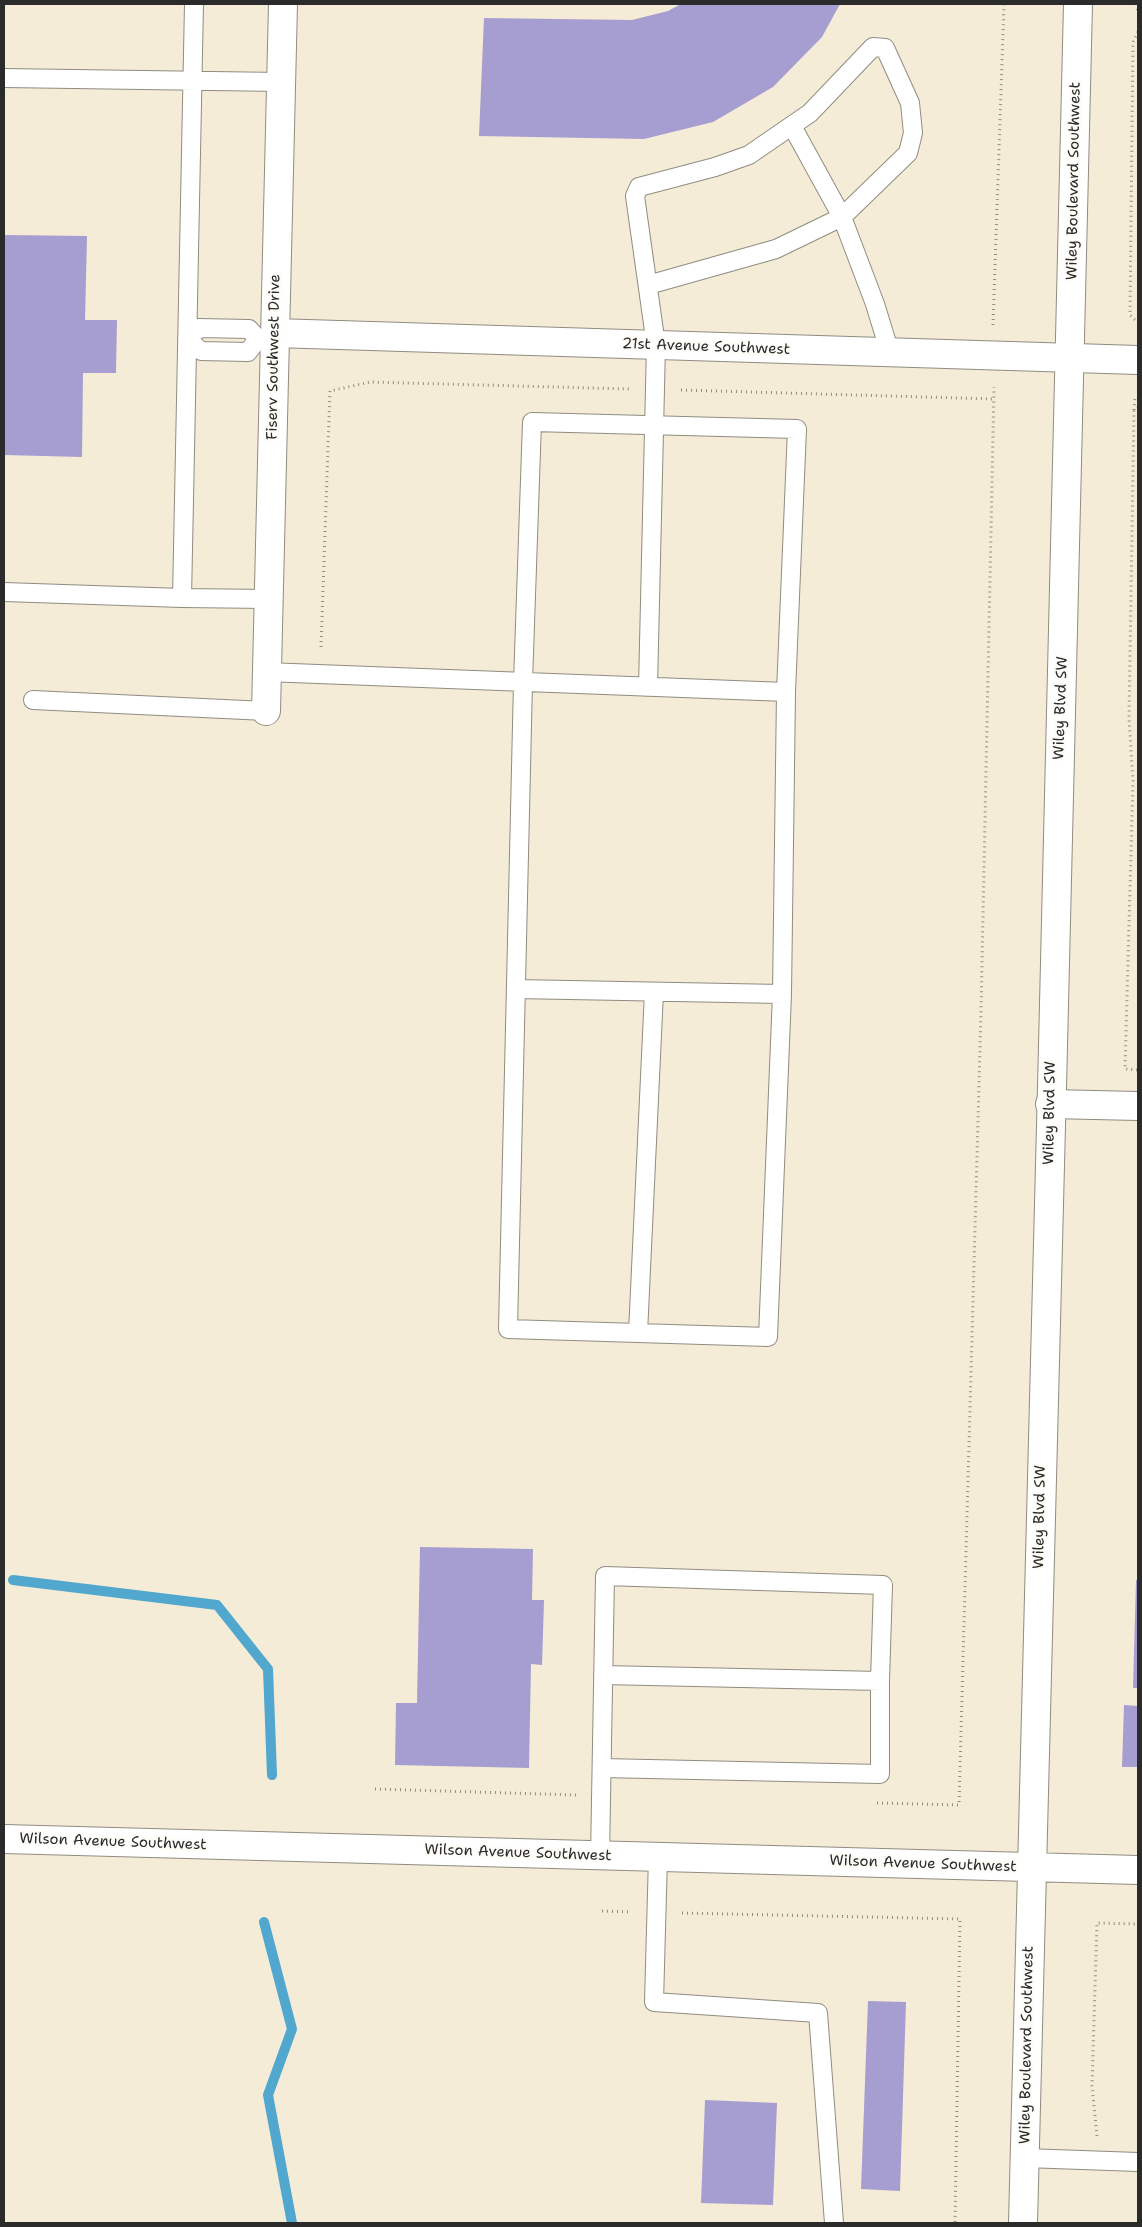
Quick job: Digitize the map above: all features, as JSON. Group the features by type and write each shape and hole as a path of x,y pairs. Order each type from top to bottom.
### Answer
{"street":[{"name":"Fiserv Southwest Drive","path":"266,711 269,337 283,4"},
{"name":"Wiley Boulevard Southwest","path":"1071,358 1078,4"},
{"name":"21st Avenue Southwest","path":"269,337 656,345 1138,360"},
{"name":"Wiley Blvd SW","path":"1032,1867 1050,1104 1071,358"},
{"path":"1050,1104 1138,1106"},
{"name":"Wilson Avenue Southwest","path":"4,1839 1138,1870"},
{"name":"Wiley Boulevard Southwest","path":"1023,2223 1032,1867"}],"lane":[{"path":"182,598 194,4"},
{"path":"648,285 776,249 842,217 908,153 913,134 910,103 885,48 874,46 810,114 749,155 715,167 639,186 635,196 656,345 656,426 648,687"},
{"path":"4,78 281,82"},
{"path":"792,126 842,217 875,304 890,353"},
{"path":"187,339 199,328 248,329 269,337"},
{"path":"532,422 656,426 797,429 786,692 782,994 768,1337 508,1329 523,682 532,422"},
{"path":"4,592 268,599"},
{"path":"266,672 786,692"},
{"path":"33,700 266,711"},
{"path":"516,989 782,994"},
{"path":"638,1333 654,992"},
{"path":"600,1856 604,1576 883,1585 880,1774 602,1768"},
{"path":"603,1675 880,1681"},
{"path":"658,1857 654,2002 818,2013 834,2223"},
{"path":"1025,2158 1138,2162"}],"path":[{"path":"959,1805 982,993 995,399 992,356 1004,4"},
{"path":"1136,4 1138,11"},
{"path":"1138,32 1133,42 1130,315 1138,324"},
{"path":"1135,397 1129,719 1133,781 1125,1069 1138,1070"},
{"path":"602,1911 960,1919 955,2223"},
{"path":"1098,2161 1092,2086 1097,1923 1138,1924"}],"building":[{"path":"681,4 840,4 822,37 773,87 713,122 644,139 479,136 484,18 632,20 668,11"},
{"path":"4,235 87,236 85,320 117,320 116,373 83,373 82,457 4,455"},
{"path":"420,1547 533,1549 532,1600 544,1600 542,1665 531,1664 529,1768 395,1765 396,1703 417,1703"},
{"path":"1136,1580 1138,1580 1138,1688 1133,1688"},
{"path":"1124,1705 1138,1706 1138,1767 1122,1767"},
{"path":"868,2001 906,2002 900,2191 861,2189"},
{"path":"705,2100 777,2103 773,2205 701,2203"}],"waterway":[{"path":"13,1580 217,1605 268,1669 272,1775"},
{"path":"264,1922 292,2029 268,2095 292,2223"}]}
